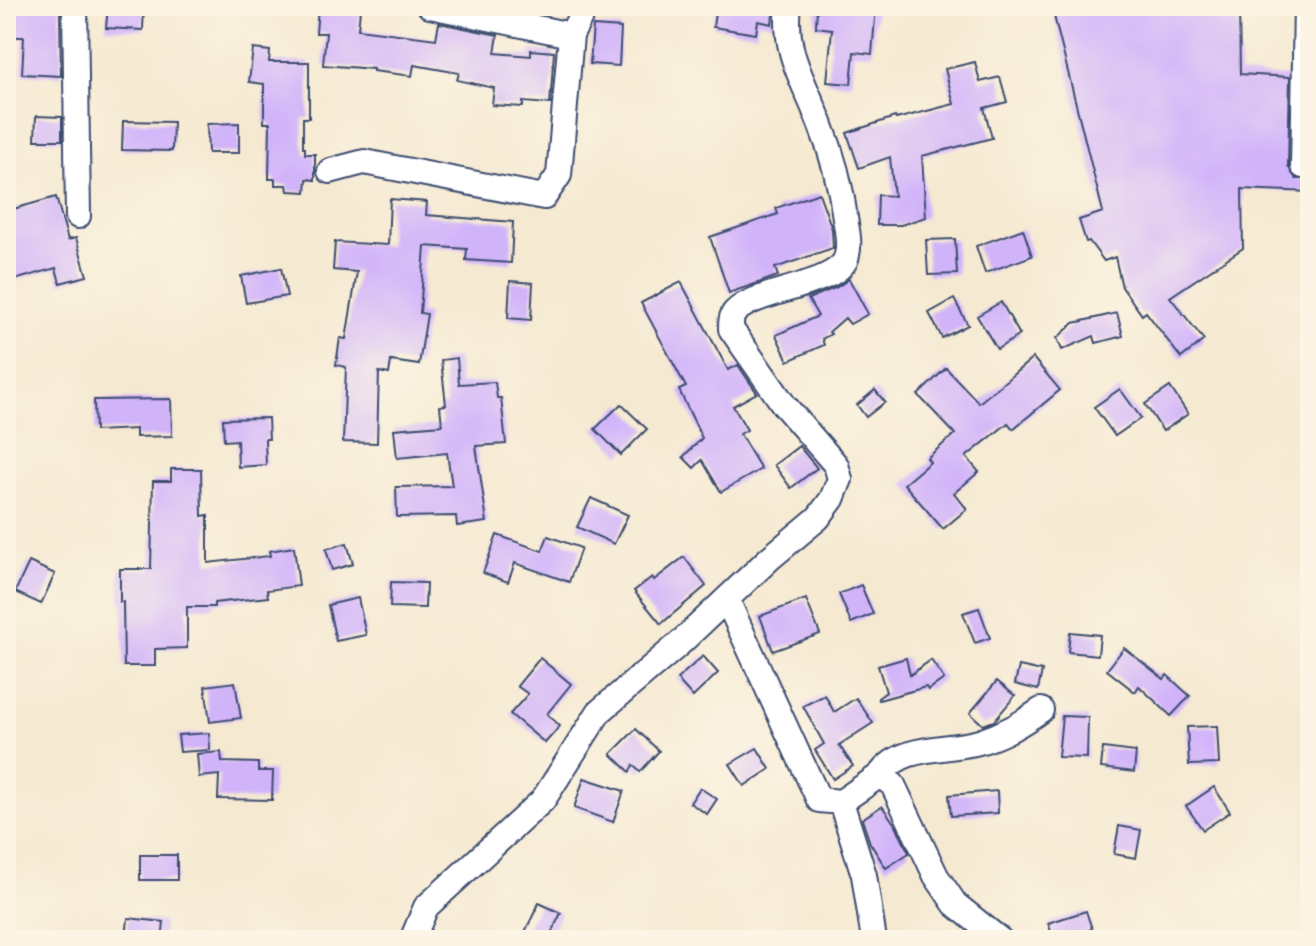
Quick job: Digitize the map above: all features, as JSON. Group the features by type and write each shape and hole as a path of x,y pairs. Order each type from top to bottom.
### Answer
{"street":[{"path":"75,6 78,216"},
{"path":"430,6 571,35"},
{"path":"330,171 364,162 544,197 559,175 571,35 586,6"},
{"path":"412,940 426,907 543,800 599,712 818,518 832,499 840,479 836,465 784,405 731,329 735,311 835,271 847,259 842,194 821,124 790,51 787,36 789,6"},
{"path":"1303,166 1306,6"},
{"path":"727,600 819,800 841,802 880,775 889,762 917,752 977,742 1015,729 1041,710"},
{"path":"880,775 893,785 936,876 955,904 1000,940"},
{"path":"841,802 864,875 874,940"}],"building":[{"path":"15,6 60,6 61,76 22,74 24,37 12,37"},
{"path":"108,6 144,6 143,30 106,28"},
{"path":"716,6 774,6 772,24 758,21 756,34 713,27"},
{"path":"817,6 876,6 872,54 854,52 851,84 827,82 832,29 816,27"},
{"path":"1084,6 1239,6 1240,74 1290,77 1288,166 1296,179 1310,179 1310,192 1242,189 1243,248 1170,297 1204,340 1181,358 1146,312 1142,315 1122,287 1115,257 1104,261 1089,241 1086,242 1079,220 1103,212 1053,12"},
{"path":"318,7 360,10 358,29 436,39 439,23 498,35 495,53 531,56 531,50 554,52 550,104 523,102 523,107 492,105 494,88 457,80 459,73 414,65 412,76 323,65 326,33 316,33"},
{"path":"593,26 621,28 619,66 590,64"},
{"path":"253,49 270,51 269,62 309,62 309,118 303,118 303,148 305,154 315,154 315,180 307,179 306,192 288,191 287,185 275,185 275,179 269,179 270,123 264,123 264,84 249,82"},
{"path":"975,62 980,82 1000,77 1007,102 984,108 992,138 922,156 926,217 901,225 877,225 878,195 894,196 890,157 859,168 847,133 895,117 954,104 945,69"},
{"path":"36,116 62,117 62,140 35,140"},
{"path":"123,121 173,122 172,151 122,150"},
{"path":"239,123 239,153 208,153 207,124"},
{"path":"819,193 832,229 833,248 775,268 778,276 729,293 710,237 778,214 776,208"},
{"path":"56,197 68,240 76,238 87,276 60,283 56,268 11,281 6,263 6,211"},
{"path":"390,199 427,202 426,215 513,222 511,263 466,260 467,249 425,246 420,313 427,314 419,365 391,361 389,374 379,372 377,443 343,442 346,367 336,365 340,338 346,339 357,272 333,270 335,242 388,245"},
{"path":"1023,229 1032,256 985,273 976,246"},
{"path":"955,239 957,274 928,275 926,240"},
{"path":"281,268 287,296 246,303 241,276"},
{"path":"849,279 868,314 850,324 845,318 822,339 824,345 788,361 776,335 818,316 808,299"},
{"path":"510,281 533,283 531,320 508,318"},
{"path":"681,282 728,370 738,365 757,393 733,406 747,430 740,434 761,469 721,492 702,460 694,468 683,457 702,438 679,390 686,387 641,303"},
{"path":"954,299 968,325 942,338 929,313"},
{"path":"1001,302 1020,335 997,349 977,316"},
{"path":"1117,313 1123,336 1096,343 1094,336 1062,350 1057,338 1074,323"},
{"path":"457,358 459,384 495,382 497,398 501,398 506,444 476,446 487,522 457,526 456,516 397,517 396,487 452,486 447,453 397,458 394,429 442,425 440,406 446,405 441,360"},
{"path":"1033,358 1060,390 1013,429 1008,423 966,457 979,472 954,493 967,509 943,529 904,484 930,462 927,458 955,434 918,395 946,368 979,403"},
{"path":"1170,387 1188,414 1163,431 1145,404"},
{"path":"1120,389 1141,418 1115,436 1094,407"},
{"path":"875,390 885,402 866,417 857,405"},
{"path":"171,399 172,436 136,437 136,429 95,431 94,400"},
{"path":"621,404 647,429 621,455 595,429"},
{"path":"268,418 266,465 238,467 237,440 224,441 223,419"},
{"path":"799,446 817,468 791,488 774,465"},
{"path":"171,469 201,469 202,516 208,515 208,563 270,556 269,551 294,547 299,586 267,590 268,597 214,603 214,607 187,607 187,648 155,649 155,666 124,666 120,569 151,569 153,481 171,481"},
{"path":"591,498 628,515 614,544 577,527"},
{"path":"497,535 542,551 548,536 581,548 569,582 515,563 508,582 483,573"},
{"path":"347,543 353,564 332,570 326,549"},
{"path":"684,557 706,586 661,624 634,591"},
{"path":"29,562 55,574 41,604 15,592"},
{"path":"391,582 426,583 425,608 390,607"},
{"path":"861,585 873,614 851,623 839,594"},
{"path":"358,598 366,635 336,641 328,605"},
{"path":"806,599 820,634 773,651 760,616"},
{"path":"979,608 990,638 975,643 963,613"},
{"path":"1070,632 1100,635 1098,655 1068,652"},
{"path":"1124,648 1164,679 1167,675 1190,696 1171,716 1139,686 1135,692 1107,670"},
{"path":"703,656 718,673 693,697 677,679"},
{"path":"540,658 571,684 547,714 560,726 545,743 510,714 528,694 517,686"},
{"path":"906,658 910,675 931,660 944,679 928,690 926,687 879,700 886,692 878,666"},
{"path":"1019,666 1042,671 1038,690 1015,684"},
{"path":"997,681 1015,696 994,721 983,725 970,713"},
{"path":"235,682 241,718 210,722 205,686"},
{"path":"825,695 834,712 856,698 873,723 839,745 853,766 833,779 815,750 824,744 803,706"},
{"path":"1062,716 1088,717 1087,758 1058,757"},
{"path":"1217,726 1219,764 1189,765 1187,727"},
{"path":"636,729 659,751 640,772 633,765 630,772 611,754"},
{"path":"209,733 210,750 180,752 178,735"},
{"path":"757,748 770,769 744,786 730,764"},
{"path":"1103,748 1136,752 1134,772 1101,768"},
{"path":"221,752 222,762 258,763 258,771 273,771 272,800 218,799 219,775 199,777 197,754"},
{"path":"584,778 624,791 613,822 574,808"},
{"path":"1214,787 1230,812 1203,830 1186,806"},
{"path":"700,788 717,799 707,814 690,803"},
{"path":"997,791 998,813 951,816 949,795"},
{"path":"882,806 909,853 886,868 870,843 862,819"},
{"path":"1119,826 1141,830 1136,858 1114,854"},
{"path":"140,855 177,855 177,880 140,880"},
{"path":"539,903 561,913 548,940 521,940"},
{"path":"1086,911 1092,929 1054,940 1048,923"},
{"path":"128,918 164,922 162,940 126,940"}]}
